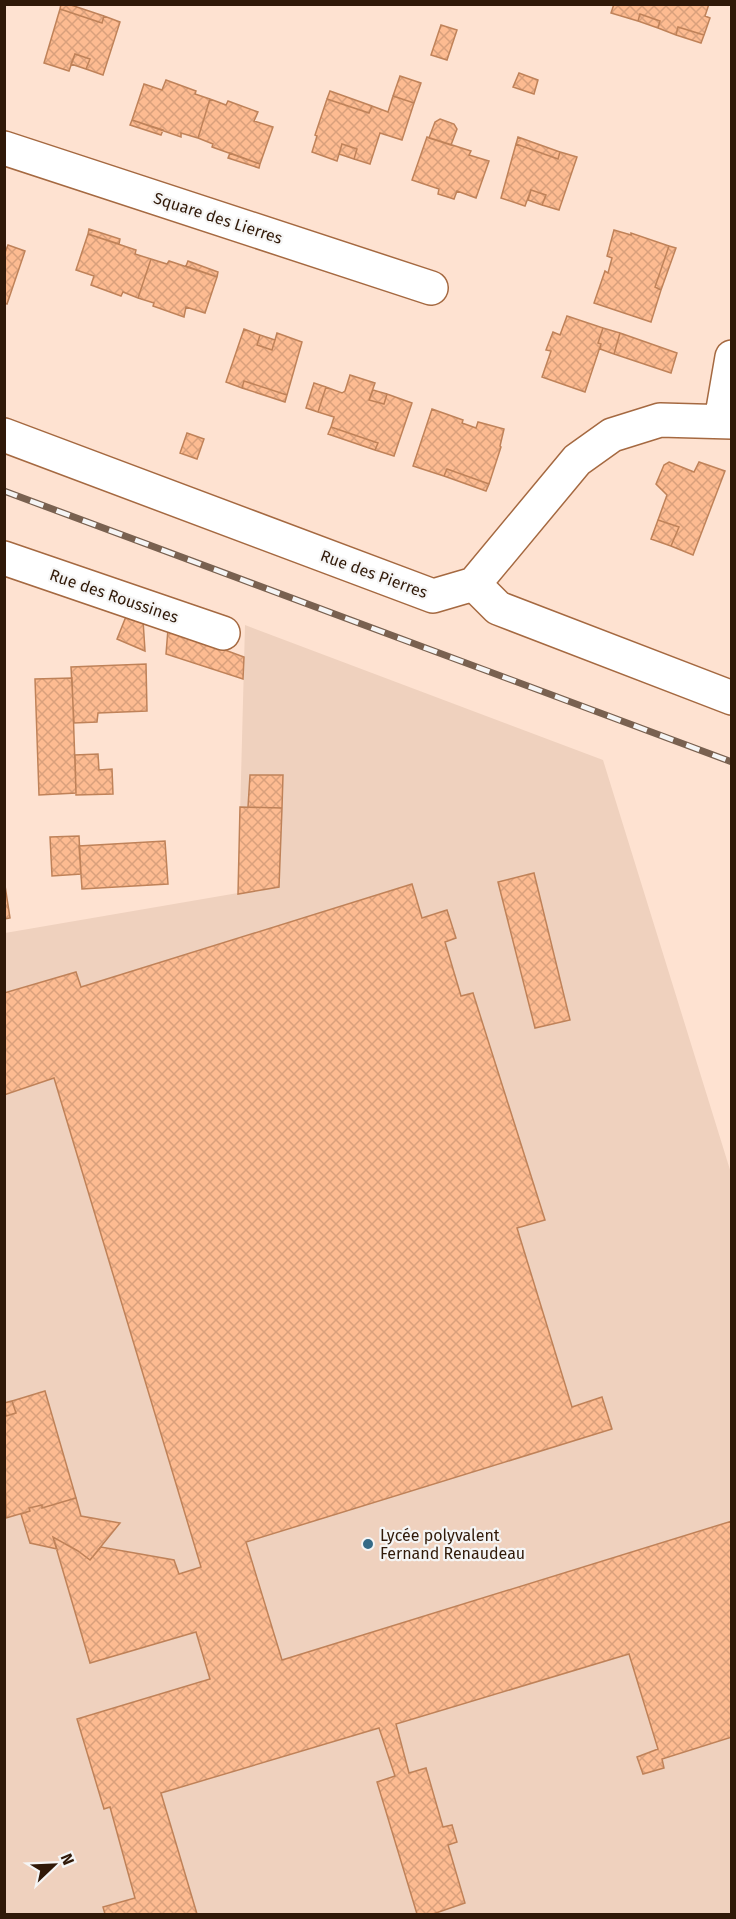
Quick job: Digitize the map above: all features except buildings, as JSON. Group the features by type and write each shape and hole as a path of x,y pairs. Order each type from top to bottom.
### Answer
{"street":[{"name":"Square des Lierres","path":"4,148 431,288"},
{"path":"732,357 726,422 660,420 612,435 577,460 474,584 498,608 732,698"},
{"name":"Rue des Pierres","path":"4,435 433,596 474,584"},
{"name":"Rue des Roussines","path":"4,558 223,633"}],"shaded area":[{"name":"Lycée polyvalent Fernand Renaudeau","path":"245,625 603,760 731,1173 731,1914 5,1914 5,933 238,893"}],"railway":[{"path":"4,491 732,762"}],"place":[{"name":"Lycée polyvalent Fernand Renaudeau","path":"368,1544"}]}
